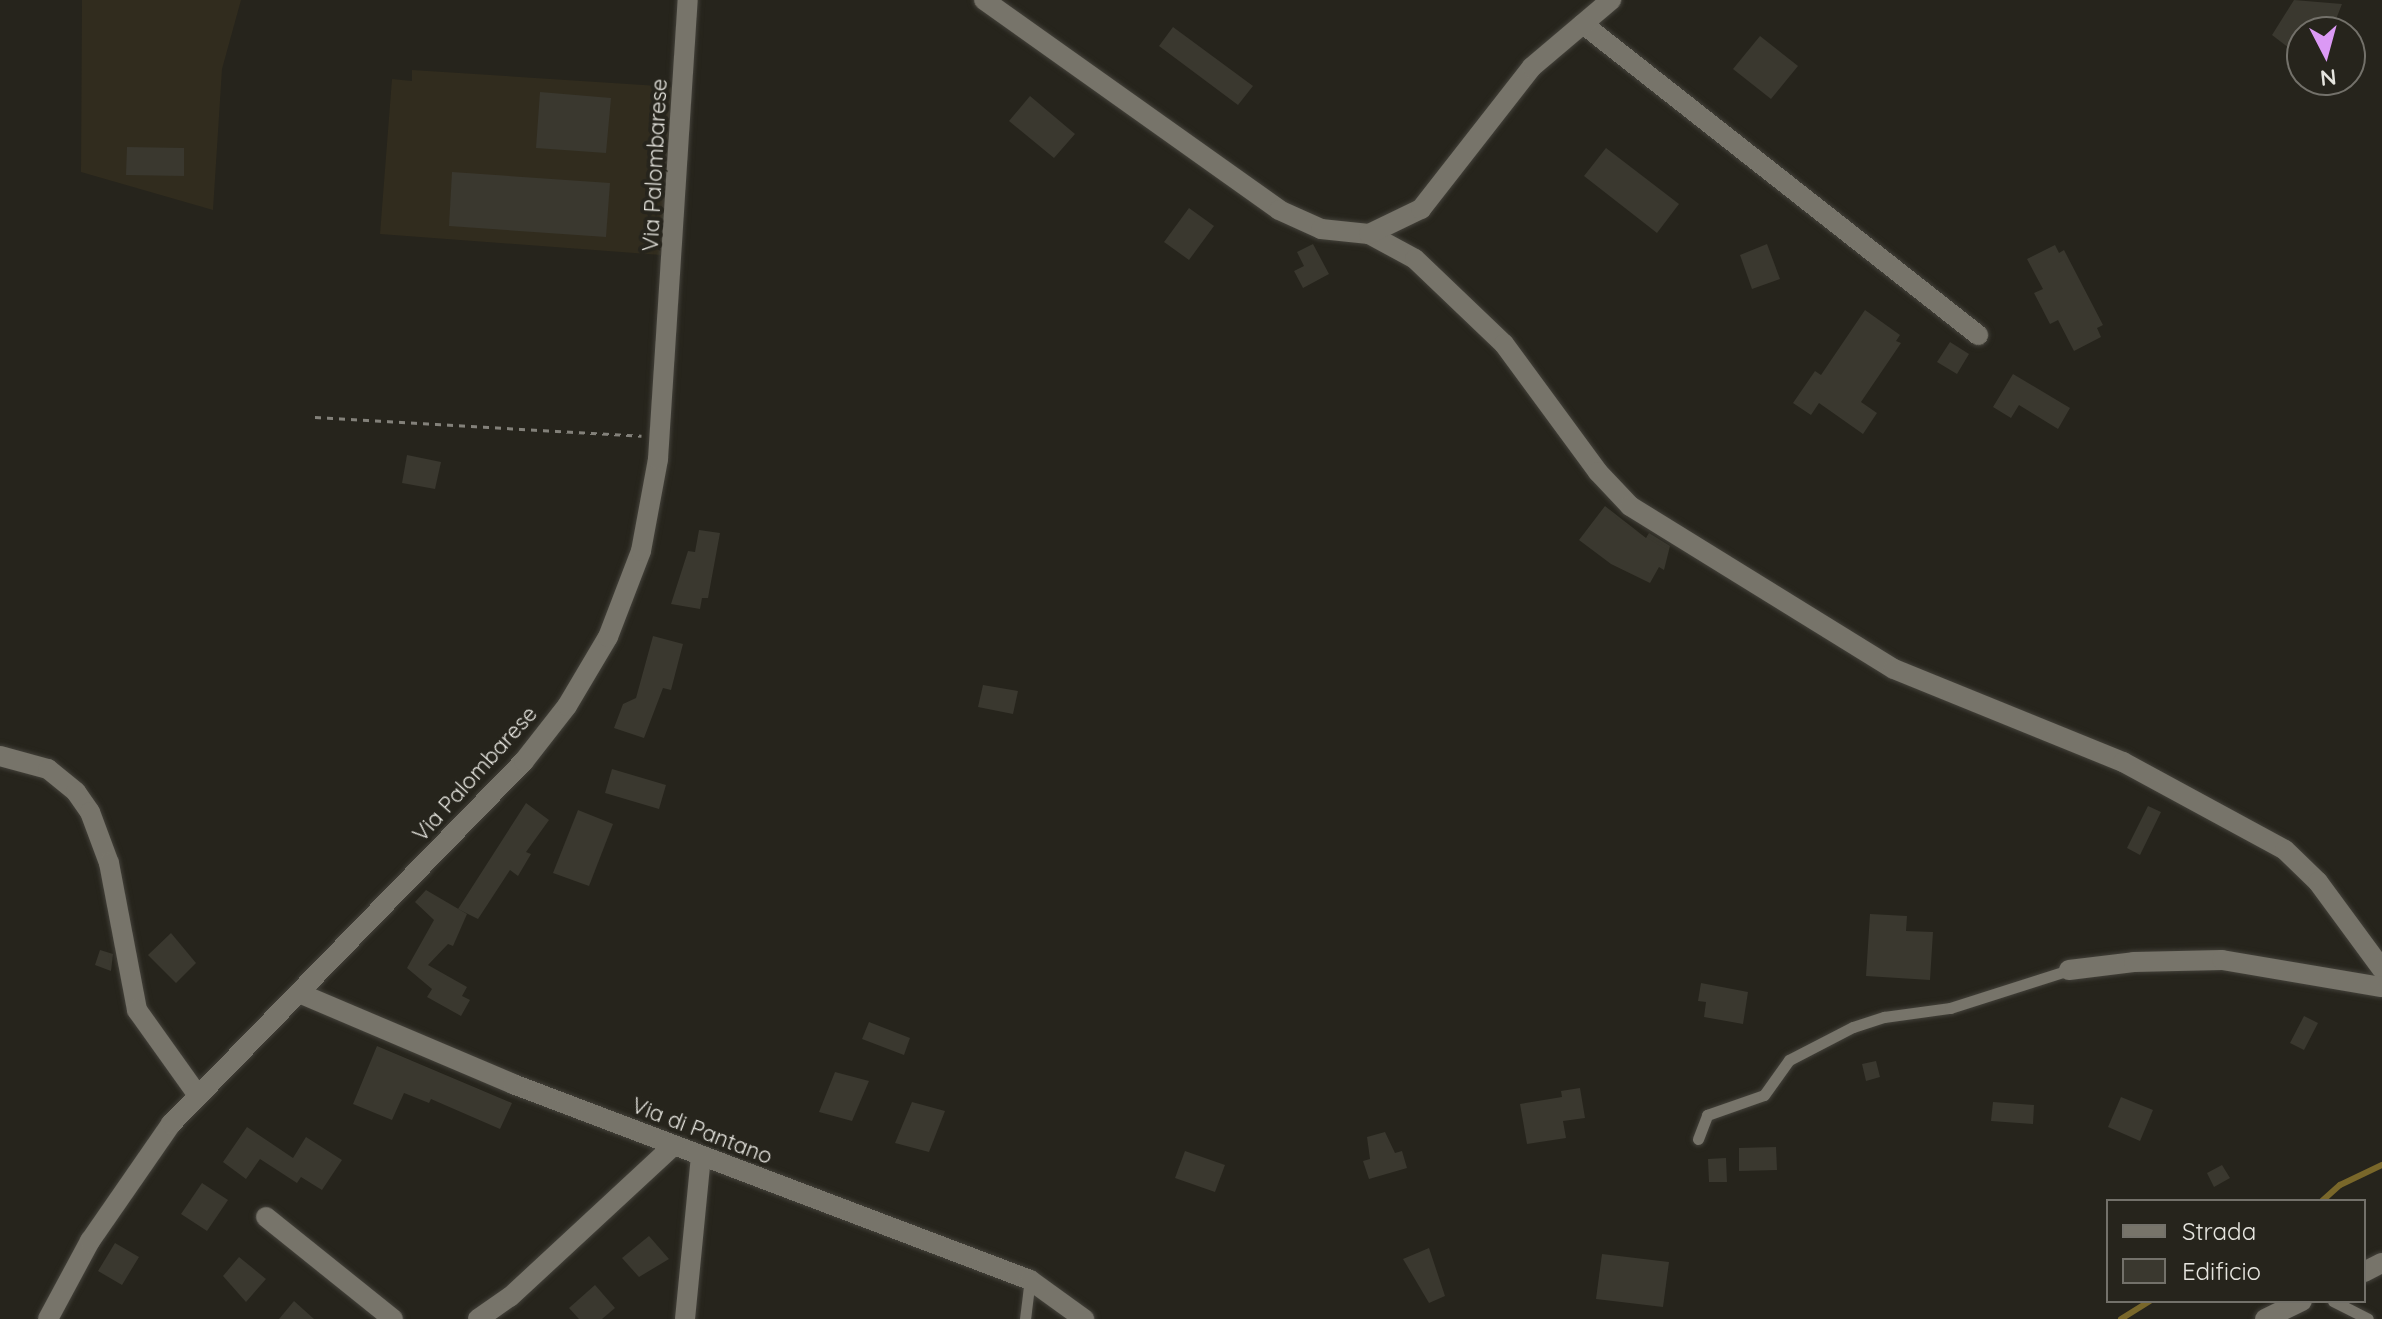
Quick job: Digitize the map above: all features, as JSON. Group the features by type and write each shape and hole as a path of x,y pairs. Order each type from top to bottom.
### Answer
{"street":[{"name":"Via Palombarese","path":"48,1319 118,1197 197,1094 524,761 587,676 636,567 661,437 688,0"},
{"path":"984,0 1279,210 1321,229 1369,234 1410,255 1487,326 1598,472 1630,506 1894,669 2136,768 2273,843 2308,870 2382,969"},
{"path":"1369,234 1421,209 1532,67 1611,0"},
{"path":"1583,24 1978,335"},
{"path":"0,756 48,769 69,784 90,812 109,863 134,1001 150,1032 197,1094"},
{"path":"2069,970 2134,962 2222,960 2382,987"},
{"name":"Via di Pantano","path":"299,993 701,1157 1030,1280 1084,1319"},
{"path":"478,1319 510,1297 673,1146"},
{"path":"685,1319 701,1157"},
{"path":"266,1217 393,1319"},
{"path":"2265,1319 2298,1303"}],"lane":[{"path":"1698,1139 1707,1115 1764,1095 1785,1063 1853,1027 1884,1017 1950,1008 2069,970"},
{"path":"1025,1319 1030,1280"},
{"path":"2337,1303 2368,1319"}],"path":[{"path":"315,417 661,437"}],"shaded area":[{"path":"82,0 241,0 222,69 213,210 81,172"},
{"path":"412,70 674,87 661,255 380,234 392,79 412,81"}],"building":[{"path":"2294,0 2342,4 2337,16 2286,16 2286,46 2272,35"},
{"path":"1173,27 1253,86 1238,105 1159,46"},
{"path":"1760,36 1798,66 1771,99 1733,69"},
{"path":"540,92 611,98 606,153 536,148"},
{"path":"1030,96 1075,134 1054,158 1009,121"},
{"path":"127,147 184,148 184,176 126,175"},
{"path":"1606,148 1679,204 1657,233 1584,176"},
{"path":"452,172 610,183 606,237 449,226"},
{"path":"1189,208 1214,226 1189,260 1164,242"},
{"path":"1313,244 1329,274 1303,288 1294,271 1304,266 1297,252"},
{"path":"1767,244 1780,279 1752,289 1740,255"},
{"path":"2055,245 2059,253 2064,250 2103,325 2097,328 2101,337 2074,351 2058,320 2050,324 2034,293 2043,289 2027,259"},
{"path":"1865,310 1900,335 1896,341 1901,343 1861,402 1877,413 1863,434 1819,403 1811,415 1793,403 1815,371 1821,375"},
{"path":"1950,342 1969,354 1957,374 1937,362"},
{"path":"2013,374 2070,408 2058,429 2019,405 2011,418 1993,407"},
{"path":"407,455 441,462 435,489 402,483"},
{"path":"1605,506 1646,538 1649,533 1670,546 1664,570 1659,567 1650,583 1611,564 1579,540"},
{"path":"699,530 720,533 708,598 702,598 700,609 671,604 688,551 695,552"},
{"path":"653,636 683,644 671,690 663,688 644,738 614,728 623,704 636,698"},
{"path":"983,685 1018,691 1013,714 978,707"},
{"path":"612,769 666,785 659,809 605,793"},
{"path":"526,803 549,820 526,852 531,854 518,876 510,870 478,919 458,909"},
{"path":"2148,806 2161,812 2140,855 2127,848"},
{"path":"578,810 613,824 589,886 553,873"},
{"path":"426,890 467,914 453,946 448,944 428,965 467,987 462,996 470,1000 461,1016 427,997 432,989 407,968 434,920 415,902"},
{"path":"1870,914 1907,916 1906,931 1933,932 1930,980 1866,976"},
{"path":"171,933 196,963 176,983 148,955"},
{"path":"100,950 113,954 111,971 95,965"},
{"path":"1701,983 1748,992 1743,1024 1704,1017 1706,1002 1698,1001"},
{"path":"2304,1016 2318,1023 2304,1050 2290,1043"},
{"path":"869,1022 910,1038 904,1055 862,1039"},
{"path":"377,1046 512,1103 500,1129 431,1099 429,1103 404,1093 392,1120 353,1104"},
{"path":"1876,1061 1880,1077 1866,1081 1862,1064"},
{"path":"835,1072 869,1081 852,1121 819,1112"},
{"path":"1580,1088 1585,1118 1563,1121 1566,1138 1527,1144 1520,1104 1562,1097 1561,1091"},
{"path":"2121,1097 2153,1110 2140,1141 2108,1127"},
{"path":"912,1102 945,1111 929,1152 895,1143"},
{"path":"1993,1102 2034,1105 2033,1124 1991,1121"},
{"path":"247,1127 293,1158 306,1137 342,1160 322,1190 301,1177 297,1183 260,1159 246,1179 223,1162"},
{"path":"1385,1132 1395,1153 1402,1151 1407,1168 1369,1179 1363,1161 1370,1159 1367,1137"},
{"path":"1776,1147 1777,1170 1739,1171 1739,1148"},
{"path":"1185,1151 1225,1165 1215,1192 1175,1178"},
{"path":"1726,1158 1727,1182 1709,1182 1708,1159"},
{"path":"2222,1165 2230,1178 2214,1187 2207,1173"},
{"path":"202,1183 228,1200 207,1231 181,1214"},
{"path":"649,1236 669,1259 639,1277 622,1258"},
{"path":"115,1243 139,1257 122,1285 98,1271"},
{"path":"1429,1248 1445,1296 1429,1303 1403,1259"},
{"path":"1602,1254 1669,1262 1663,1307 1596,1299"},
{"path":"239,1257 266,1279 246,1302 223,1276"},
{"path":"595,1285 615,1308 602,1319 579,1319 569,1308"},
{"path":"294,1301 314,1319 279,1319"}],"waterway":[{"path":"2324,1199 2340,1185 2382,1165"},
{"path":"2121,1319 2147,1303"}]}
